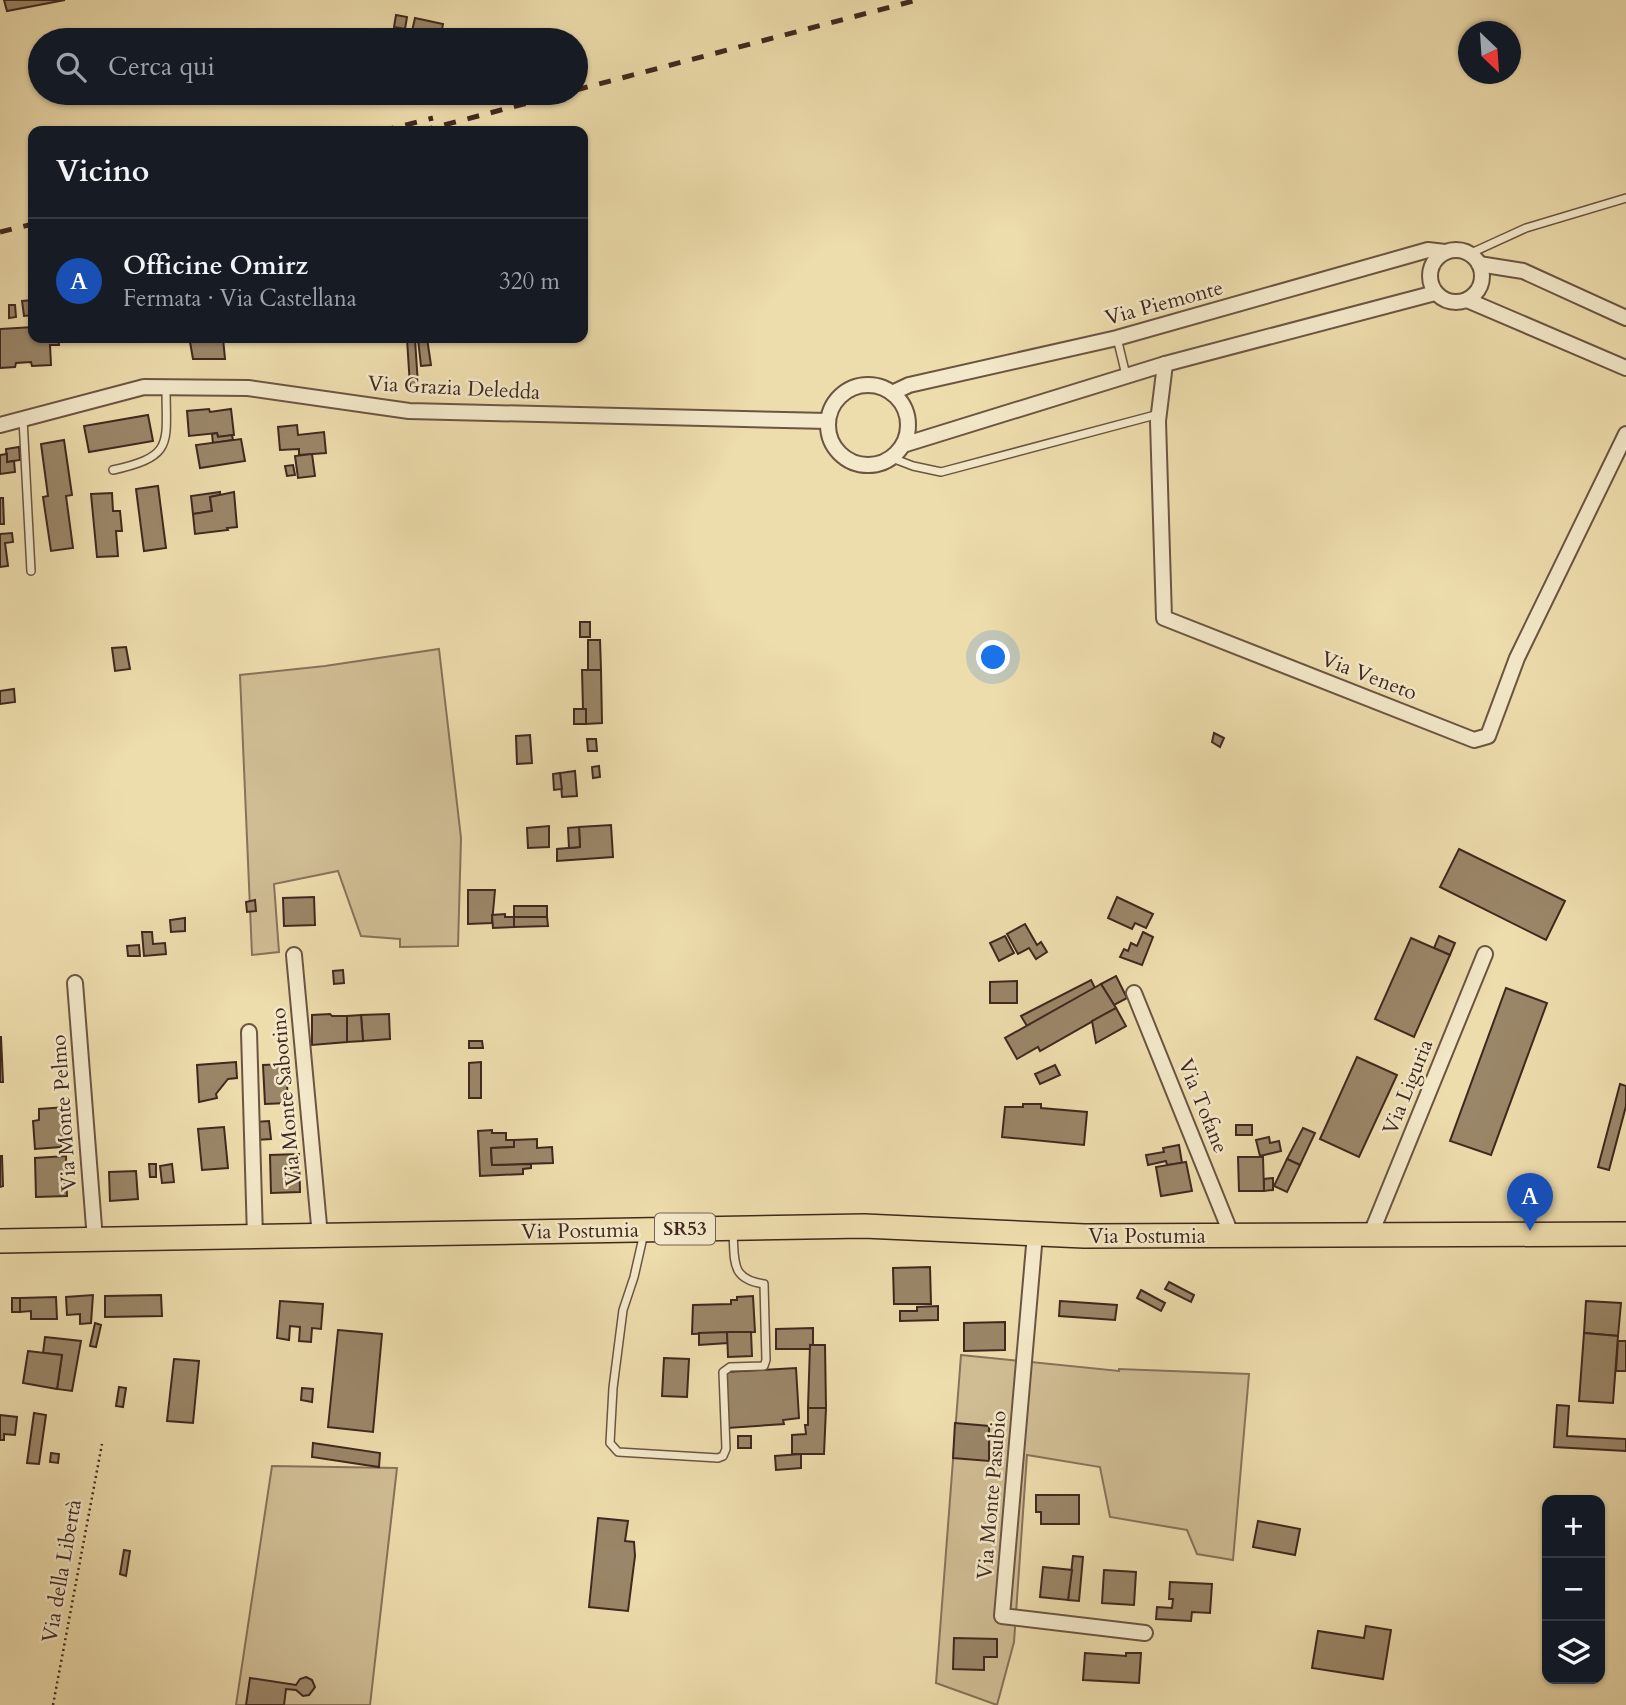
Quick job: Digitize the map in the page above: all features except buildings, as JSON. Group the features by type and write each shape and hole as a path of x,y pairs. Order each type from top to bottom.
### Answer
{"main road":[{"name":"Via Postumia","path":"0,1241 864,1226 1084,1236 1370,1236"},
{"name":"SR53","path":"1370,1236 1626,1234"}],"street":[{"name":"Via Piemonte","path":"892,393 909,385 1117,338 1428,250 1453,250 1474,259 1523,271 1626,318"},
{"path":"1445,252 1438,256 1430,270 1431,286 1435,293 1450,302 1467,300 1626,368"},
{"path":"1467,300 1479,289 1482,281 1474,259"},
{"path":"903,445 1126,375 1435,293"},
{"name":"Via Veneto","path":"1165,364 1158,414 1164,618 1474,740 1488,736 1517,658 1626,434"},
{"path":"858,386 881,387 892,393 906,411 909,423 903,445 892,458 880,463 854,463 843,456 834,446 829,434 828,421 838,399 858,386"},
{"name":"Via Grazia Deledda","path":"0,425 144,387 248,388 409,411 828,421"},
{"name":"Via Liguria","path":"1370,1236 1485,954"},
{"name":"Via Monte Sabotino","path":"294,955 320,1236"},
{"name":"Via Monte Pelmo","path":"75,983 95,1240"},
{"name":"Via Tofane","path":"1134,993 1232,1236"},
{"path":"249,1032 255,1237"},
{"name":"Via Monte Pasubio","path":"1035,1234 1002,1616 1145,1633"}],"lane":[{"path":"1474,259 1526,228 1626,198"},
{"path":"1117,338 1126,375"},
{"path":"113,470 143,464 159,454 166,436 166,387"},
{"path":"892,458 941,472 1158,414"},
{"path":"23,418 31,571"},
{"path":"645,1229 623,1310 613,1388 610,1443 618,1452 718,1458 723,1456 726,1450 723,1372 730,1367 764,1366 767,1355 764,1284 747,1280 738,1273 733,1228"}],"path":[{"name":"Via della Libertà","path":"54,1705 102,1444"}],"shaded area":[{"path":"439,649 461,838 458,946 400,947 400,939 361,936 338,871 274,884 279,952 252,955 240,675"},
{"path":"961,1355 1119,1371 1249,1374 1233,1560 1197,1554 1187,1530 1110,1517 1100,1467 1027,1455 1014,1642 997,1705 936,1683"},
{"path":"272,1466 397,1468 370,1705 236,1705"}],"railway":[{"path":"588,87 917,0"},
{"path":"440,126 520,105"},
{"path":"402,126 433,118"},
{"path":"0,232 28,225"}],"place":[{"name":"Officine Omirz","path":"1530,1231"}]}
